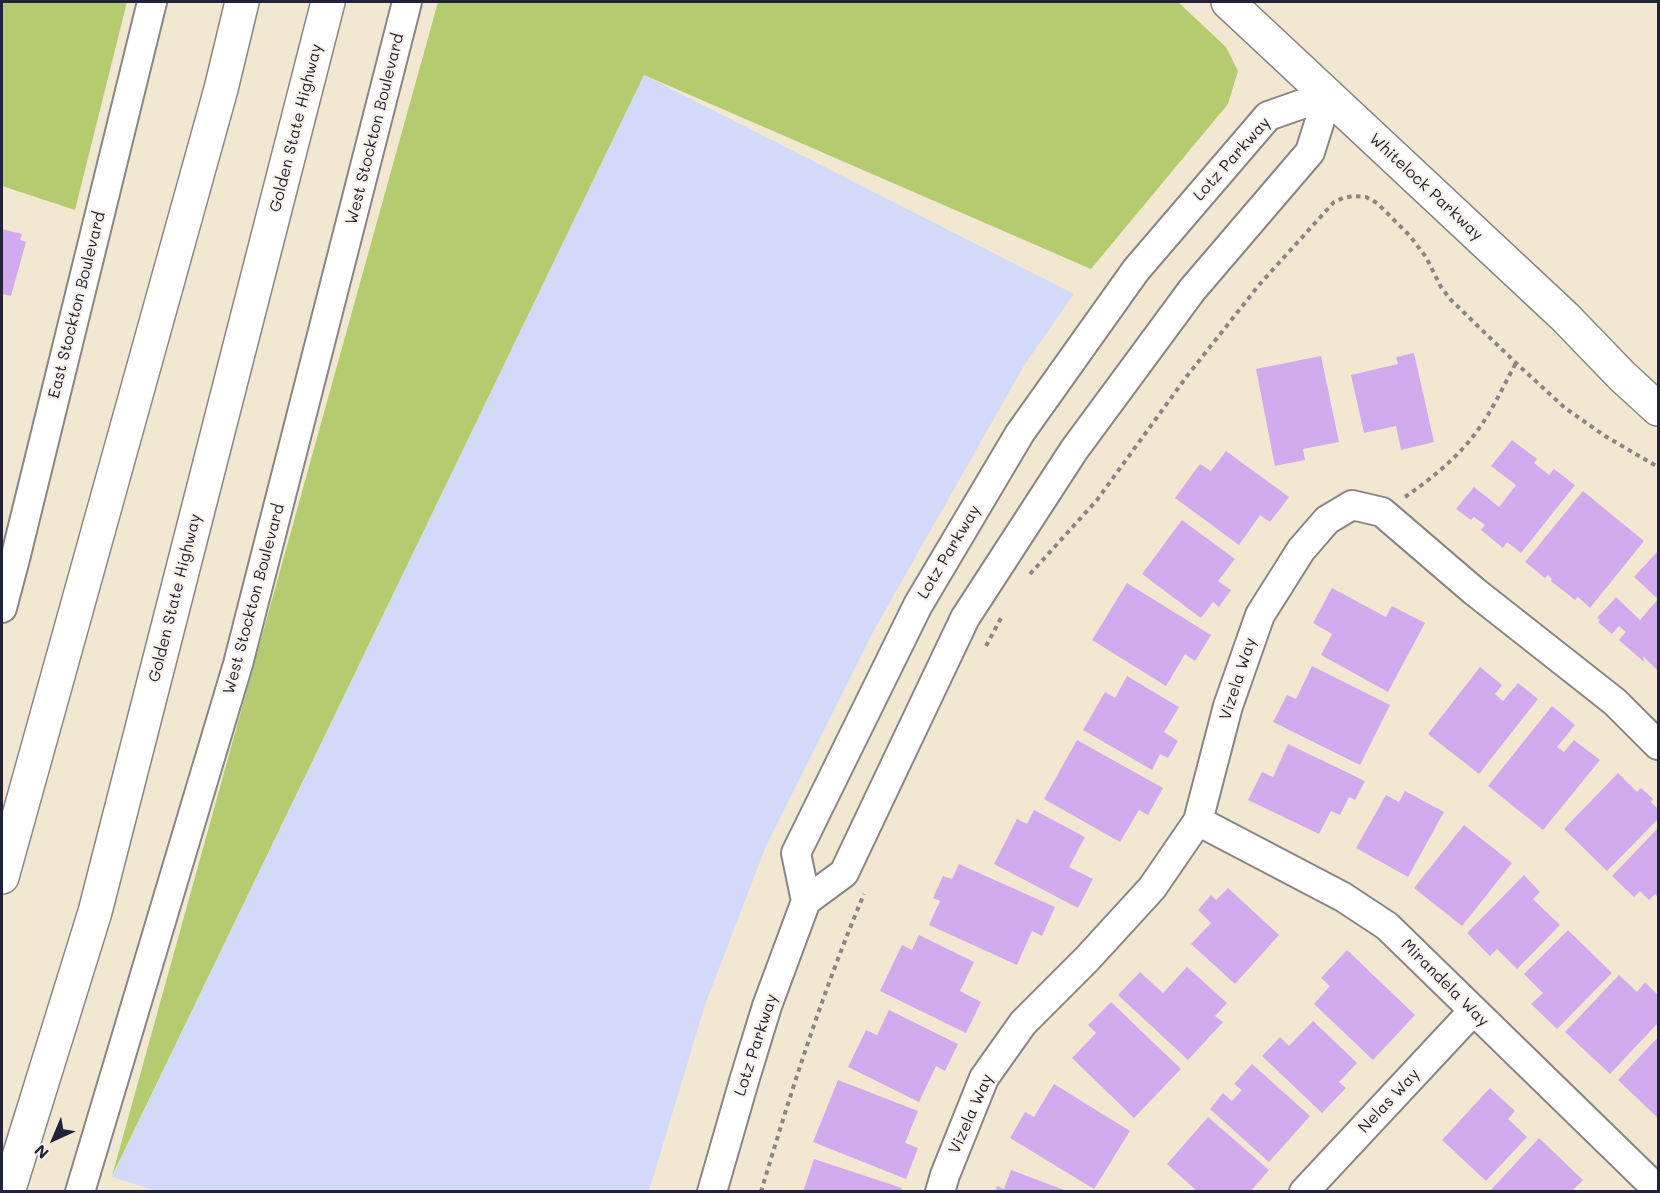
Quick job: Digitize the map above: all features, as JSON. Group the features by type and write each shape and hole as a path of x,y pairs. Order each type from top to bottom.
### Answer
{"main road":[{"path":"2,877 221,89 242,2"},
{"name":"Golden State Highway","path":"8,1191 95,912 328,2"},
{"name":"Whitelock Parkway","path":"1228,2 1565,317 1622,376 1659,409"},
{"name":"Whitelock Parkway","path":"1622,376 1659,399"}],"street":[{"name":"East Stockton Boulevard","path":"2,608 152,2"},
{"name":"West Stockton Boulevard","path":"80,1191 238,664 407,2"},
{"path":"806,901 844,873 965,618 1074,450 1185,299 1310,152 1328,95"},
{"name":"Lotz Parkway","path":"712,1191 761,1027 806,901 796,853 918,605 1020,433 1136,270 1268,116 1328,95"},
{"name":"Vizela Way","path":"940,1191 984,1078 1023,1023 1152,888 1198,821 1228,706 1260,615 1300,550 1327,520 1352,506 1382,512 1474,591 1615,702 1659,745"},
{"name":"Mirandela Way","path":"1198,821 1343,897 1387,926 1659,1190"},
{"name":"Nelas Way","path":"1304,1191 1473,1011"}],"path":[{"path":"1024,581 1097,500 1187,376 1259,285 1334,202 1353,196 1366,197 1377,203 1426,257 1441,287 1450,299 1545,391 1578,418 1605,436 1659,467"},
{"path":"1382,512 1439,472 1469,442 1493,406 1516,363"},
{"path":"982,651 1005,612"},
{"path":"761,1191 817,1012 867,888"}],"shaded area":[{"path":"644,75 1074,294 1025,364 873,632 766,846 705,1005 649,1191 160,1192 112,1177"}],"green space":[{"path":"2,2 127,2 75,210 2,186"},
{"path":"438,2 1178,2 1226,47 1238,71 1228,104 1091,269 644,75 112,1176"}],"building":[{"path":"2,229 22,234 20,240 26,242 11,296 2,294"},
{"path":"1414,353 1434,442 1401,450 1396,426 1364,433 1351,375 1398,364 1396,357"},
{"path":"1321,356 1339,442 1303,449 1305,460 1275,466 1256,369"},
{"path":"1512,440 1537,459 1534,463 1549,475 1554,469 1575,485 1521,553 1507,542 1503,548 1481,530 1485,525 1474,517 1471,520 1456,509 1474,487 1499,507 1516,485 1491,466"},
{"path":"1226,451 1289,497 1270,522 1260,515 1239,545 1175,498 1200,464 1211,471"},
{"path":"1583,491 1644,541 1590,608 1578,597 1575,600 1551,581 1548,575 1545,578 1525,562"},
{"path":"1182,520 1235,559 1218,581 1231,590 1219,607 1213,602 1201,618 1142,574"},
{"path":"1658,551 1658,599 1634,577"},
{"path":"1127,583 1211,635 1195,661 1185,654 1166,686 1092,640"},
{"path":"1332,588 1386,617 1392,606 1425,623 1388,692 1321,655 1332,634 1313,623"},
{"path":"1616,597 1640,620 1658,599 1657,670 1643,656 1644,662 1619,640 1626,632 1619,626 1612,634 1598,622 1600,620 1597,618"},
{"path":"1312,666 1390,705 1360,765 1273,722 1287,695 1296,699"},
{"path":"1480,667 1502,685 1495,694 1503,701 1518,683 1538,699 1479,774 1428,734"},
{"path":"1127,676 1179,707 1164,732 1178,741 1168,758 1160,754 1152,770 1083,730 1105,692 1115,698"},
{"path":"1552,706 1575,725 1557,747 1564,752 1574,740 1600,760 1543,830 1488,786"},
{"path":"1077,740 1163,788 1148,815 1139,810 1120,842 1044,799"},
{"path":"1288,744 1365,781 1355,800 1349,797 1340,815 1331,811 1319,834 1248,800 1262,772 1273,777"},
{"path":"1618,773 1637,792 1641,788 1653,799 1651,802 1658,809 1658,819 1607,871 1564,829"},
{"path":"1405,791 1444,812 1408,877 1356,848 1386,795 1399,802"},
{"path":"1034,810 1085,837 1069,867 1093,879 1078,908 994,864 1017,819 1027,824"},
{"path":"1464,825 1512,863 1462,926 1414,888"},
{"path":"1658,828 1658,897 1655,894 1649,900 1640,891 1634,897 1612,876"},
{"path":"959,864 1055,907 1042,936 1032,931 1017,965 929,925 940,901 933,898 943,876 952,879"},
{"path":"1524,875 1540,892 1533,899 1560,925 1517,969 1497,949 1490,956 1467,933"},
{"path":"1228,888 1279,935 1235,984 1191,944 1211,923 1198,910 1211,895 1216,900"},
{"path":"1568,930 1612,973 1557,1029 1531,1004 1543,993 1524,974"},
{"path":"919,935 974,962 960,991 981,1002 966,1033 880,991 902,945 912,950"},
{"path":"1347,950 1415,1015 1373,1060 1314,1004 1330,986 1321,978"},
{"path":"1187,967 1227,1003 1215,1016 1223,1022 1188,1060 1118,995 1140,972 1163,993"},
{"path":"1619,975 1637,992 1645,982 1658,995 1658,1023 1610,1074 1565,1032"},
{"path":"1111,1002 1181,1069 1134,1118 1072,1058 1096,1033 1088,1025"},
{"path":"889,1010 958,1044 945,1071 936,1066 919,1102 848,1067 866,1030 877,1035"},
{"path":"1313,1021 1357,1063 1339,1082 1346,1088 1322,1113 1262,1056 1280,1037 1289,1046"},
{"path":"1658,1037 1658,1118 1618,1080"},
{"path":"1252,1064 1310,1116 1269,1162 1210,1109 1223,1093 1232,1101 1242,1090 1234,1084"},
{"path":"838,1080 918,1111 905,1143 918,1148 906,1179 813,1142"},
{"path":"1054,1084 1130,1131 1094,1189 1010,1138 1025,1112 1034,1117"},
{"path":"1490,1088 1515,1111 1508,1119 1527,1137 1486,1181 1442,1140"},
{"path":"1208,1117 1269,1170 1250,1192 1198,1192 1167,1164"},
{"path":"1539,1138 1583,1180 1571,1192 1489,1192"},
{"path":"814,1159 902,1188 901,1192 803,1192"},
{"path":"1011,1170 1067,1192 995,1192 997,1186 1004,1189"}]}
